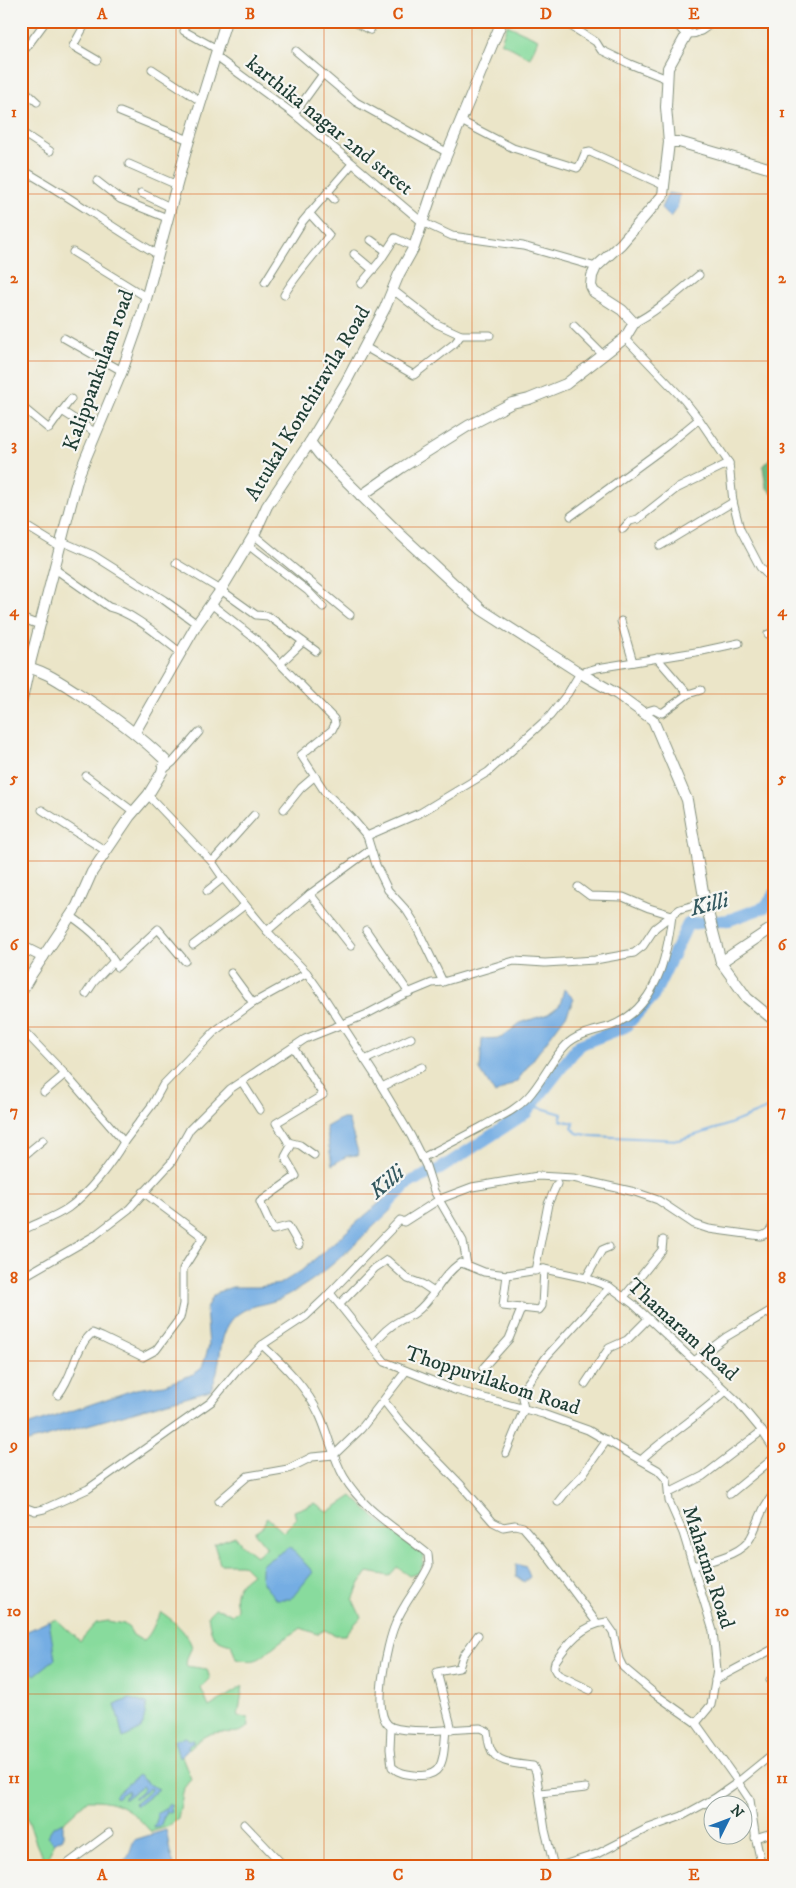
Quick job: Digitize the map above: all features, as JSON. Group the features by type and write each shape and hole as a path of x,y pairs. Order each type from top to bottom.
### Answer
{"street":[{"path":"23,48 46,21"},
{"path":"87,21 73,46 97,60"},
{"name":"Kalippankulam road","path":"21,704 25,667 41,622 79,474 122,371 146,297 189,140 226,21"},
{"path":"352,21 370,30 375,21"},
{"name":"Attukal Konchiravila Road","path":"135,732 180,652 221,590 254,535 268,506 310,442 365,347 393,290 398,274 414,247 448,153 502,21"},
{"path":"676,21 687,34 694,35 713,21"},
{"path":"569,25 596,42 601,50 667,79"},
{"name":"karthika nagar 2nd street","path":"184,31 216,52 294,114 422,222 452,236 523,246 596,267"},
{"path":"634,323 622,310 594,292 591,286 592,276 596,267 621,244 664,195 669,142 666,107 668,68 687,34"},
{"path":"296,51 356,102 448,153"},
{"path":"152,69 202,102"},
{"path":"294,114 323,74"},
{"path":"21,88 37,102"},
{"path":"120,112 189,140"},
{"path":"461,121 513,148 552,161 577,168 585,153 590,152 665,186"},
{"path":"21,132 50,151"},
{"path":"669,142 679,142 775,170"},
{"path":"129,164 177,185"},
{"path":"265,282 303,221 352,164"},
{"path":"21,170 57,189 125,236 157,254"},
{"path":"97,181 120,199 167,218"},
{"path":"328,192 334,199"},
{"path":"141,193 170,207"},
{"path":"284,295 295,277 311,260 329,235 309,213"},
{"path":"361,284 395,238 414,247"},
{"path":"371,240 386,251"},
{"path":"73,252 146,297"},
{"path":"354,254 373,270"},
{"path":"361,496 468,426 512,403 529,399 566,384 625,338 634,323 662,306 699,275"},
{"path":"393,290 437,324 461,336 490,335"},
{"path":"574,326 603,355"},
{"path":"365,347 414,375 455,343 461,336"},
{"path":"64,338 122,371"},
{"path":"625,338 699,418 729,463 733,502 740,529 760,567 775,583"},
{"path":"21,406 49,429 71,399"},
{"path":"62,411 96,433"},
{"path":"571,516 665,447 699,418"},
{"path":"310,442 361,496 482,610 644,712 653,720 687,800 705,905 721,962 747,998 775,1021"},
{"path":"623,530 630,521 638,519 676,489 729,463"},
{"path":"660,546 733,502"},
{"path":"21,523 60,544 93,555 164,600 197,624"},
{"path":"254,535 350,615"},
{"path":"248,545 308,591 323,607"},
{"path":"176,563 221,590 256,615 268,616 316,651"},
{"path":"55,568 109,607 118,609 149,628 180,652"},
{"path":"211,604 243,628 334,719 335,724 332,730 301,755 325,792 351,817 367,836 370,850 388,890 407,910 443,982"},
{"path":"21,618 34,623 41,622"},
{"path":"621,621 633,662"},
{"path":"280,664 303,642"},
{"path":"367,836 420,813 488,772 550,716 568,693 580,673 597,668 739,643"},
{"path":"657,658 688,694"},
{"path":"21,992 77,906 92,872 134,812 148,796 162,772 165,760 135,732 50,676 25,667"},
{"path":"644,712 654,709 662,713 688,694 702,690"},
{"path":"162,772 199,732"},
{"path":"86,776 134,812"},
{"path":"284,810 301,788 315,776"},
{"path":"148,796 212,862 282,949 307,973 382,1087 426,1166 434,1192 440,1199 463,1241 468,1265 460,1263 452,1269 414,1314 389,1328 372,1346"},
{"path":"42,810 106,851"},
{"path":"212,862 254,815"},
{"path":"267,931 310,894 370,850"},
{"path":"207,892 223,878"},
{"path":"578,886 590,896 623,896 649,908 672,915"},
{"path":"310,894 351,946"},
{"path":"193,945 245,905"},
{"path":"21,1278 94,1236 129,1209 171,1163 190,1130 230,1089 305,1039 432,984 514,961 545,963 595,960 634,953 643,946 655,928 680,909 705,905"},
{"path":"422,1158 512,1112 535,1088 567,1044 580,1035 626,1020 640,1007 645,1001 664,962 672,915"},
{"path":"71,916 92,931 105,946 117,967 158,929 185,961"},
{"path":"721,962 775,926"},
{"path":"366,930 409,993"},
{"path":"21,946 43,957"},
{"path":"86,994 94,982 114,961"},
{"path":"231,973 253,1003"},
{"path":"21,1228 23,1230 68,1208 86,1191 117,1154 163,1085 215,1030 253,1003 307,973"},
{"path":"21,1028 66,1074 124,1142"},
{"path":"365,1060 411,1038"},
{"path":"293,1047 323,1095 276,1122 291,1146 285,1157 296,1176 260,1202 274,1230 288,1226 299,1245"},
{"path":"382,1087 422,1067"},
{"path":"44,1092 66,1074"},
{"path":"242,1082 260,1110"},
{"path":"21,1158 43,1140"},
{"path":"288,1142 300,1145 314,1155"},
{"path":"21,1506 35,1511 44,1509 88,1489 211,1402 262,1345 306,1316 400,1220 404,1222 440,1199 472,1187 514,1179 538,1176 573,1178 619,1188 658,1200 694,1224 709,1229 761,1236 771,1235 775,1204"},
{"path":"535,1271 548,1204 557,1184"},
{"path":"58,1395 71,1374 79,1348 92,1333 102,1336 142,1357 156,1350 180,1318 184,1304 183,1269 203,1237 143,1192"},
{"path":"624,1297 662,1250 663,1240"},
{"path":"586,1278 602,1250 609,1248"},
{"path":"340,1304 375,1268 387,1260 408,1279 422,1284 434,1292"},
{"name":"Thamaram Road","path":"468,1265 484,1272 507,1274 544,1269 586,1278 610,1287 624,1297 726,1391 762,1431 775,1451"},
{"path":"507,1274 503,1306 539,1310 542,1306 544,1269"},
{"path":"506,1453 524,1409 521,1392 547,1356 610,1287"},
{"name":"Thoppuvilakom Road","path":"330,1292 385,1362 455,1390 524,1409 588,1430 641,1460"},
{"path":"483,1368 509,1339 522,1308"},
{"path":"694,1361 726,1337 775,1308"},
{"path":"585,1384 609,1348 627,1340 648,1319"},
{"path":"262,1345 280,1361 309,1395 344,1477 361,1501 428,1554 429,1565 395,1624 386,1652 381,1704 383,1716 387,1724 391,1727 421,1730 480,1728 486,1731 490,1749 495,1756 504,1761 533,1766 540,1793 545,1830 555,1867 597,1854 646,1830 682,1816 715,1798 775,1752"},
{"path":"220,1501 248,1476 288,1469 312,1457 334,1455 361,1429 406,1371"},
{"path":"641,1460 666,1437 726,1391"},
{"path":"384,1401 403,1425 461,1485 493,1522 503,1527 515,1525 523,1527 597,1623"},
{"path":"669,1493 703,1476 762,1431"},
{"path":"558,1502 588,1468 607,1440"},
{"path":"730,1494 775,1457"},
{"name":"Mahatma Road","path":"641,1460 658,1470 667,1480 669,1501 683,1533 713,1631 717,1670 710,1705 696,1724"},
{"path":"694,1566 738,1551 751,1538 757,1520 775,1493"},
{"path":"590,1690 555,1672 554,1667 559,1656 575,1636 587,1627 606,1622 610,1625 619,1659 629,1672 696,1724 750,1800 755,1838 762,1867"},
{"path":"391,1727 390,1749 392,1767 397,1772 425,1776 433,1774 438,1770 442,1762 449,1730 437,1672 459,1668 463,1656 478,1635"},
{"path":"715,1680 775,1648"},
{"path":"540,1793 586,1788"},
{"path":"244,1824 285,1867"},
{"path":"755,1838 775,1832"},
{"path":"62,1867 109,1833"}],"green space":[{"path":"507,25 538,39 530,58 501,42"},
{"path":"775,451 775,497 766,487 763,467"},
{"path":"352,1496 375,1518 423,1554 423,1564 419,1573 409,1576 397,1567 389,1576 368,1572 360,1583 353,1600 361,1617 345,1635 334,1635 325,1630 317,1634 301,1628 283,1639 262,1657 252,1661 236,1659 231,1644 219,1640 213,1635 208,1615 215,1608 232,1615 238,1610 236,1604 237,1589 252,1574 242,1564 220,1564 214,1544 235,1536 242,1545 256,1556 267,1548 254,1532 263,1526 267,1517 283,1532 296,1519 294,1511 315,1503 328,1512"},
{"path":"161,1612 180,1627 190,1642 192,1647 186,1666 207,1669 210,1679 201,1688 209,1707 243,1686 238,1717 248,1718 249,1726 239,1732 210,1734 195,1743 182,1756 191,1779 184,1788 178,1819 167,1827 151,1832 124,1807 108,1801 88,1800 65,1821 46,1861 38,1848 21,1806 21,1634 56,1619 80,1641 96,1623 108,1621 124,1624 133,1635 143,1641"}],"water":[{"path":"668,193 680,195 677,208 670,217 661,208"},
{"path":"564,989 574,999 567,1014 517,1081 495,1094 480,1070 482,1039 501,1038 520,1023 548,1014 560,1005"},
{"path":"340,1119 348,1119 359,1155 347,1156 332,1165 326,1127"},
{"path":"384,1199 391,1210 326,1270 282,1298 248,1308 236,1315 223,1337 217,1373 210,1390 21,1444 21,1428 136,1389 164,1385 194,1374 202,1368 209,1346 206,1309 211,1298 218,1292 232,1287 258,1287 280,1284 301,1271"},
{"path":"290,1547 313,1572 291,1599 276,1599 262,1580 262,1564"},
{"path":"516,1564 526,1567 530,1577 524,1582 516,1576"},
{"path":"49,1621 55,1659 35,1675 21,1662 21,1634"},
{"path":"130,1699 147,1704 142,1729 123,1738 115,1704"},
{"path":"186,1737 189,1740 193,1739 193,1743 189,1745 187,1751 179,1758 174,1740"},
{"path":"138,1775 150,1785 159,1789 137,1806 135,1804 151,1790 150,1788 135,1799 133,1798 144,1789 142,1786 125,1799 123,1799 128,1790 116,1798 114,1796"},
{"path":"169,1803 172,1806 169,1808 170,1813 166,1811 160,1827 154,1828 158,1816 156,1814 165,1809"},
{"path":"63,1822 63,1838 54,1843 47,1836 53,1827"},
{"path":"166,1830 174,1864 170,1867 116,1867 128,1857 134,1840"}],"waterway":[{"name":"Killi","path":"376,1216 408,1183 440,1169 526,1113 579,1045 625,1027 653,997 688,924 729,920 765,907 775,893"},
{"path":"531,1105 562,1114 560,1120 574,1123 572,1128 577,1133 592,1136 679,1140 722,1127 775,1106"}]}
